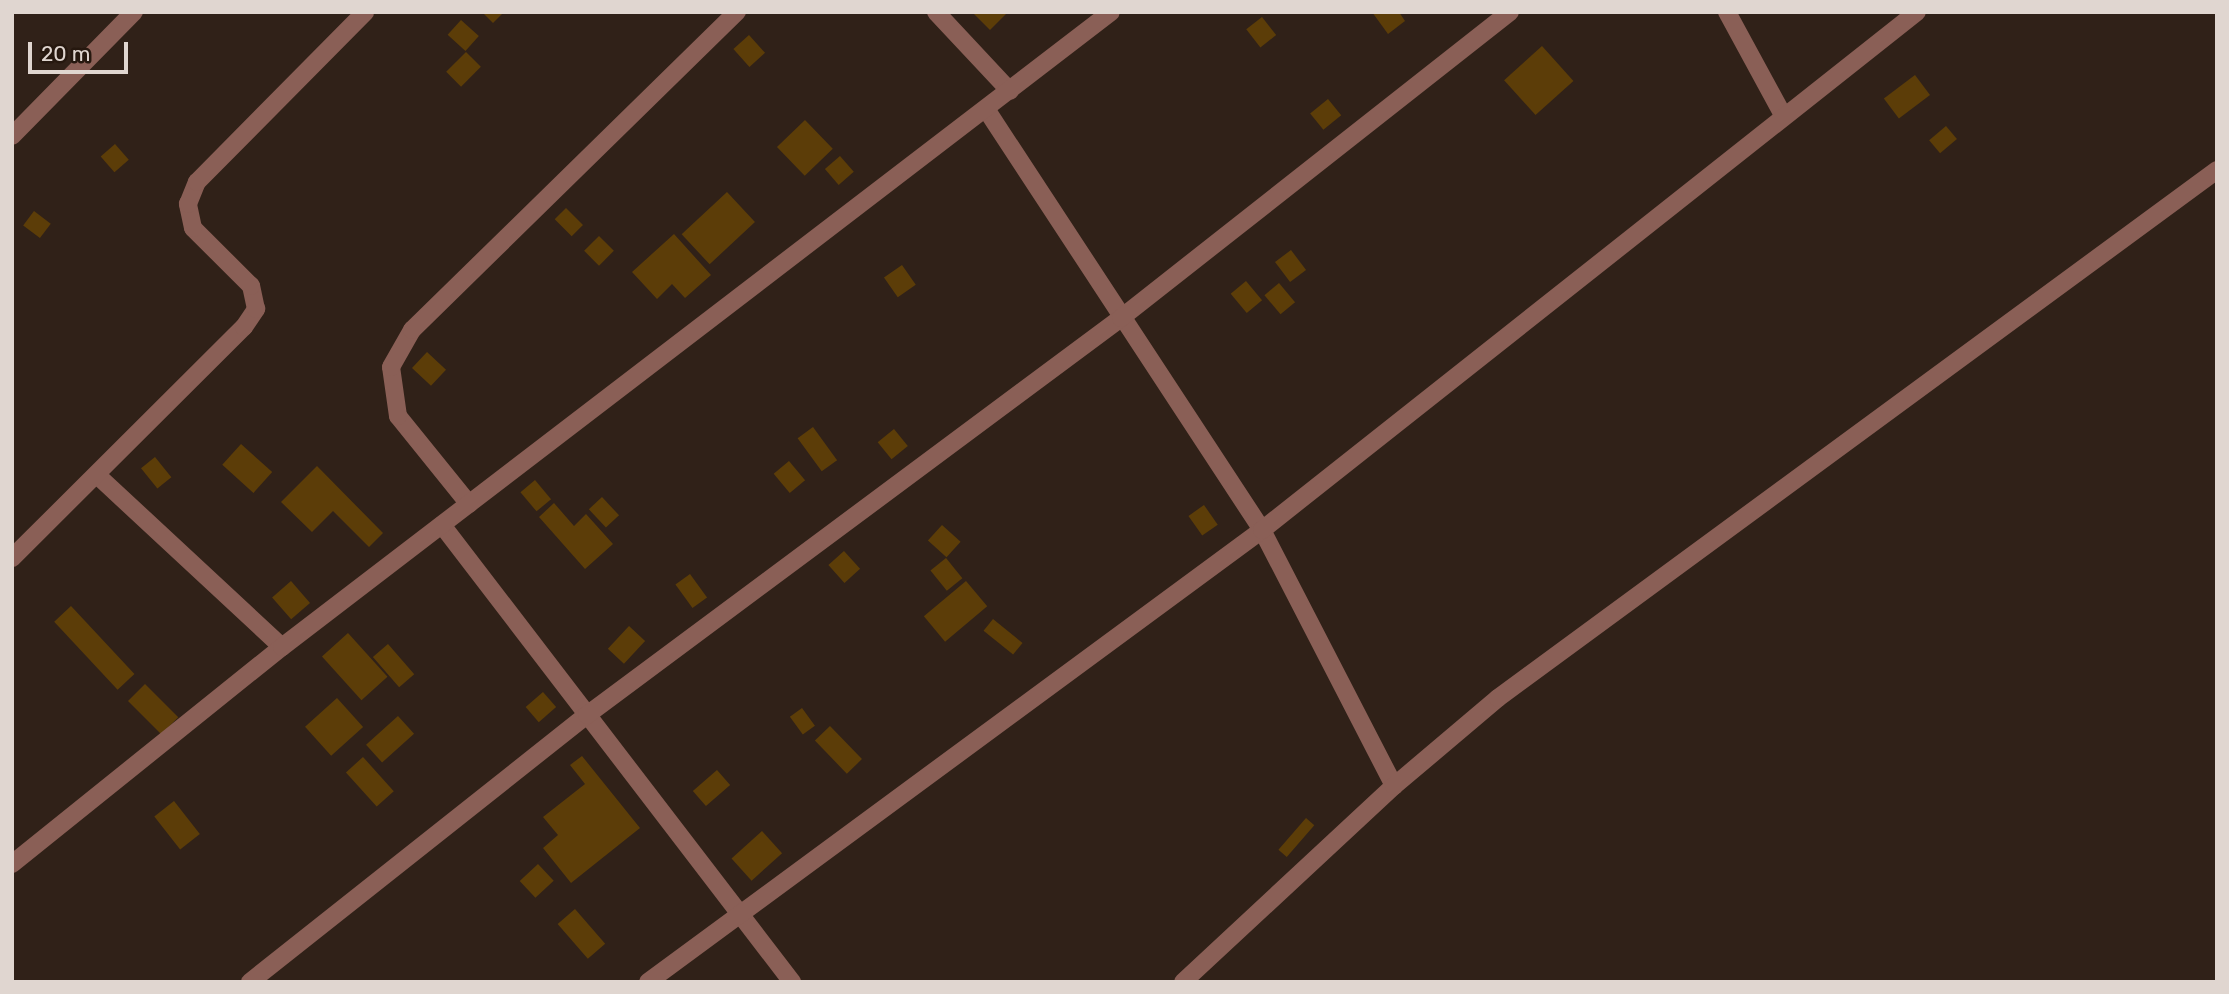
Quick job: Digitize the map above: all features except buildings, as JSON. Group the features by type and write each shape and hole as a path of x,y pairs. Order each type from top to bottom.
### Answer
{"street":[{"path":"12,136 134,12"},
{"path":"12,558 98,476 244,327 256,309 251,286 193,228 188,204 197,182 365,12"},
{"path":"469,504 398,416 391,367 401,348 412,330 737,12"},
{"path":"936,12 1010,91"},
{"path":"12,864 282,647 1111,12"},
{"path":"250,982 587,715 1121,318 1510,12"},
{"path":"1727,12 1783,114"},
{"path":"648,982 738,913 1262,530 1783,114 1917,12"},
{"path":"986,109 1262,530 1394,786"},
{"path":"1183,982 1394,786 1509,690 2217,170"},
{"path":"98,476 282,647"},
{"path":"442,525 792,982"}]}
